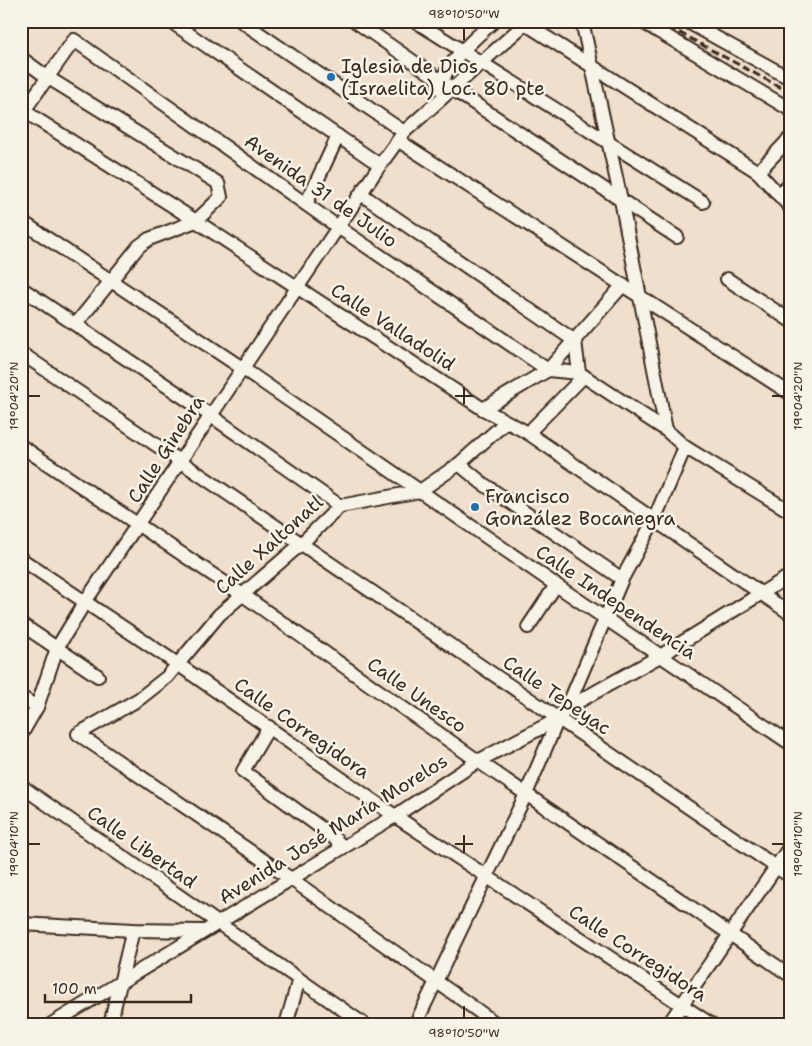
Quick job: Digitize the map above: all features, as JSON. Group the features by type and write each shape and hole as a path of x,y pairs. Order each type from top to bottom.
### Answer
{"street":[{"path":"170,21 380,165"},
{"path":"241,21 402,136 638,295 791,394"},
{"path":"354,21 454,90 677,238"},
{"path":"415,21 703,202"},
{"name":"Calle Ginebra","path":"434,104 446,71 461,51 494,21"},
{"path":"582,21 621,200 638,295 666,430"},
{"path":"640,21 791,110"},
{"path":"686,21 791,79"},
{"path":"525,22 592,67 758,172 791,208"},
{"name":"Calle Ginebra","path":"21,735 37,707 57,648 85,602 380,165 402,136 434,104 454,90 525,22"},
{"name":"Avenida 31 de Julio","path":"47,77 74,40 338,227 548,370"},
{"path":"21,58 47,77 218,183 221,197 196,220 149,239 139,246 76,324"},
{"path":"22,112 47,77"},
{"name":"Calle Valladolid","path":"22,112 196,220 483,409 528,432 791,614"},
{"path":"306,204 338,136"},
{"path":"758,172 791,137"},
{"path":"778,194 791,183"},
{"path":"361,194 575,341 582,375"},
{"name":"Calle Independencia","path":"21,222 242,368 556,585 791,744"},
{"path":"727,279 791,321"},
{"path":"483,409 548,370 623,285"},
{"path":"21,288 210,415 340,506"},
{"name":"Calle Tepeyac","path":"21,353 791,877"},
{"path":"548,370 582,375 666,430 685,447 791,512"},
{"path":"528,432 582,375"},
{"name":"Calle Xaltonatl","path":"291,878 78,734 139,699 179,665 206,628 301,544 340,506 420,491 459,464 506,422"},
{"name":"Calle Unesco","path":"21,446 243,595 478,761 791,976"},
{"path":"567,708 622,579 654,520 685,447"},
{"path":"459,464 482,483 622,579"},
{"name":"Calle Corregidora","path":"21,559 179,665 395,816 712,1025"},
{"name":"Avenida José María Morelos","path":"50,1025 202,931 395,816 478,761 558,719 567,708 660,656 791,575"},
{"path":"528,627 556,585"},
{"path":"21,624 98,676"},
{"path":"21,697 37,707"},
{"path":"415,1025 526,794 558,719"},
{"path":"269,727 243,771 332,836 343,847"},
{"name":"Calle Libertad","path":"22,789 365,1025"},
{"path":"668,1025 791,845"},
{"path":"291,878 498,1025"},
{"path":"21,924 133,930 202,931"},
{"path":"110,1025 122,982 133,930"},
{"path":"286,1025 299,979"}],"railway":[{"path":"658,21 791,93"}],"place":[{"name":"Iglesia de Dios (Israelita) Loc. 80 pte","path":"331,77"},
{"name":"Francisco González Bocanegra","path":"475,507"}]}
